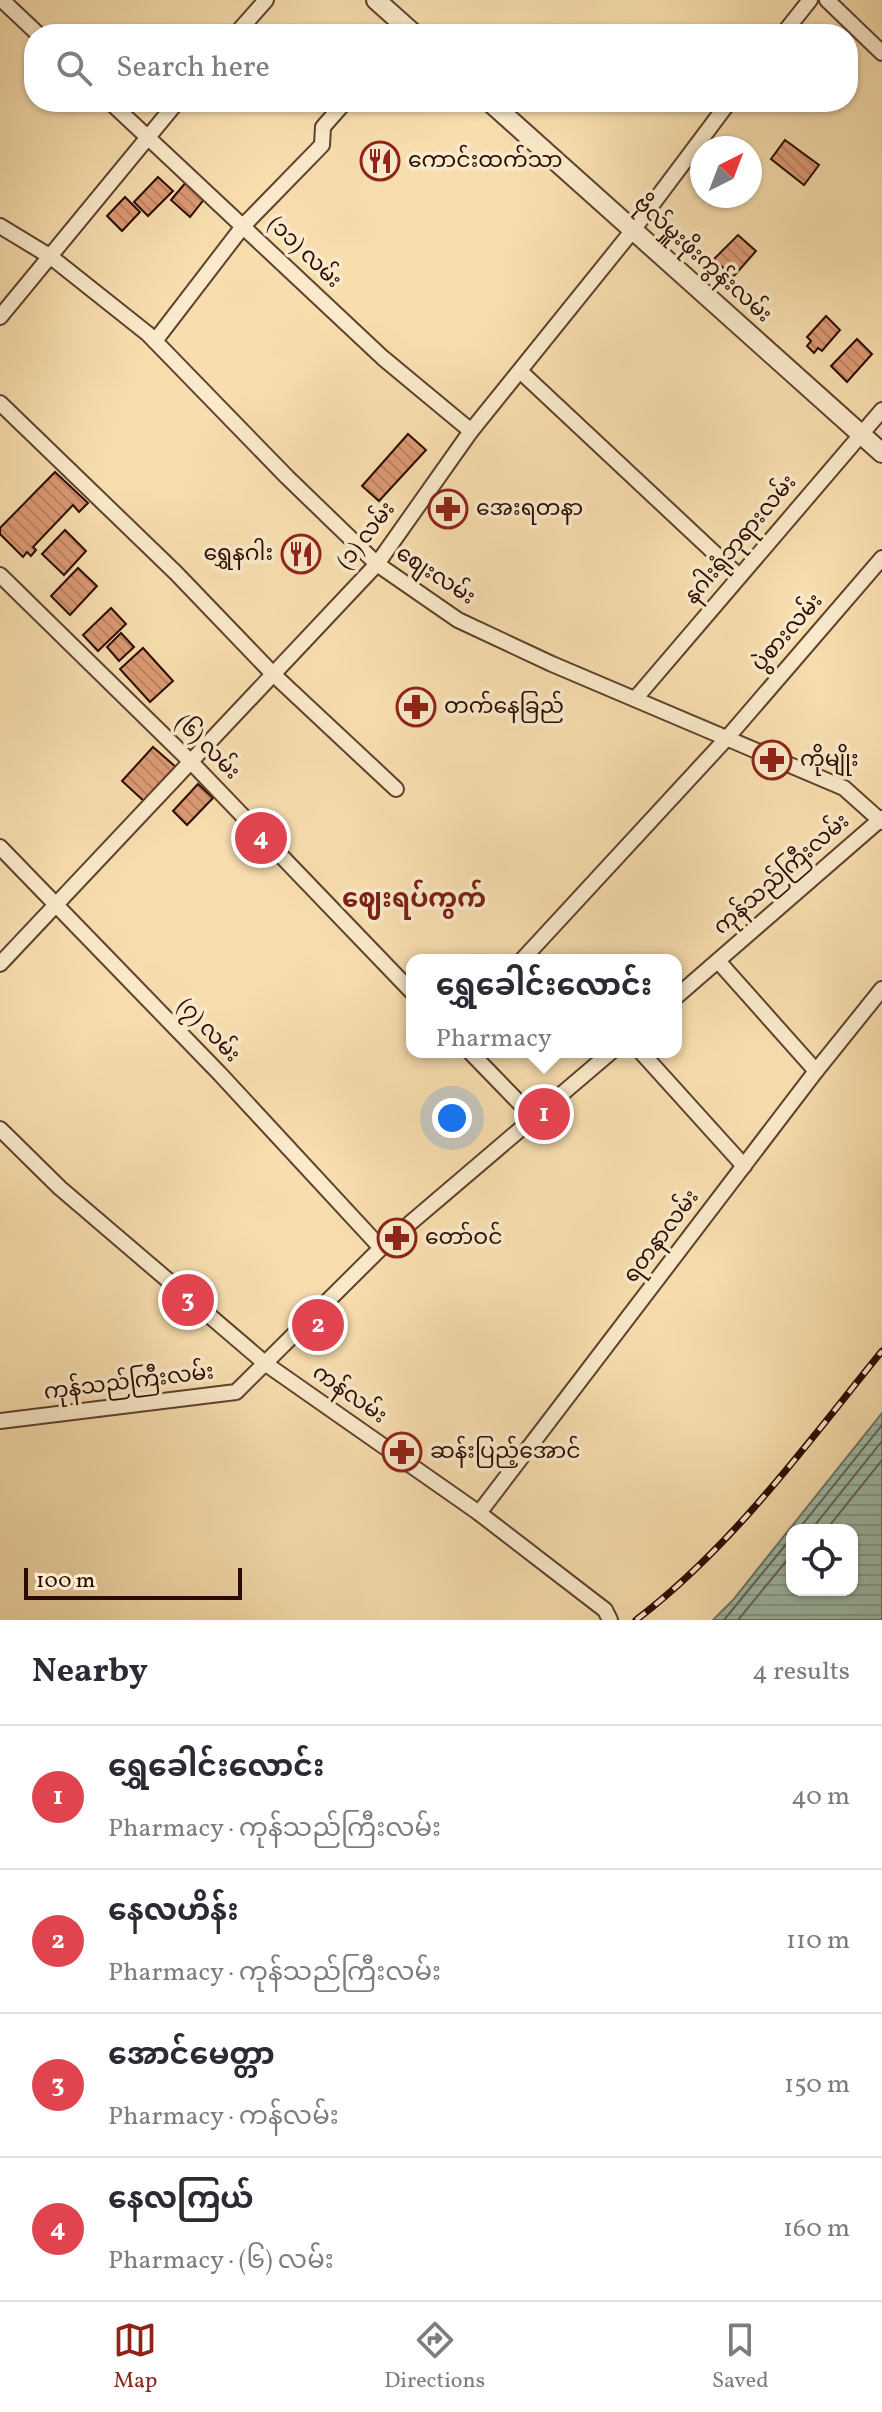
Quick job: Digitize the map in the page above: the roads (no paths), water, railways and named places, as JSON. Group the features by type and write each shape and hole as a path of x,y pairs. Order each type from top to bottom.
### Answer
{"street":[{"path":"2,0 27,24"},
{"path":"245,24 266,0"},
{"path":"376,0 400,24"},
{"path":"791,24 810,0"},
{"path":"827,0 852,24"},
{"path":"858,30 882,53"},
{"name":"(၁၁) လမ်း","path":"121,112 383,358 471,431"},
{"path":"0,317 168,112"},
{"path":"155,341 244,225 322,145 323,127 336,112"},
{"name":"ဗိုလ်မှူးဖိုးကွန်းလမ်း","path":"501,112 882,453"},
{"name":"(၁) လမ်း","path":"0,964 377,564 471,431 633,230 722,112"},
{"name":"စျေးလမ်း","path":"0,226 51,257 155,341 287,477 377,564 458,620 844,788 881,819"},
{"path":"520,371 739,576"},
{"path":"0,403 176,573 273,674 396,789"},
{"name":"နဂါးရုံဘုရားလမ်း","path":"635,699 882,410"},
{"name":"ပွဲစားလမ်း","path":"528,954 727,738 882,558"},
{"name":"(၆) လမ်း","path":"0,575 192,763 406,986"},
{"name":"ကုန်သည်ကြီးလမ်း","path":"682,992 881,819"},
{"name":"(၇) လမ်း","path":"0,847 220,1074 381,1248"},
{"path":"718,961 816,1071"},
{"name":"ရတနာလမ်း","path":"479,1513 882,989"},
{"path":"476,1058 534,1118"},
{"name":"ကုန်သည်ကြီးလမ်း","path":"0,1421 236,1392 381,1248 604,1058"},
{"path":"646,1058 744,1166"},
{"name":"ကန်လမ်း","path":"0,1129 60,1188 266,1364 479,1513 605,1610 610,1620"}],"water":[{"path":"882,1413 882,1620 713,1620 786,1533 786,1596 858,1596 858,1524 794,1524"}],"railway":[{"path":"636,1620 705,1560 736,1527 882,1351"}],"place":[{"name":"ကောင်းထက်သာ","path":"380,161"},
{"name":"အေးရတနာ","path":"448,509"},
{"name":"ရွှေနဂါး","path":"301,554"},
{"name":"တက်နေခြည်","path":"416,707"},
{"name":"ကိုမျိုး","path":"772,760"},
{"name":"နေလကြယ်","path":"261,838"},
{"name":"ရွှေခေါင်းလောင်း","path":"544,1114"},
{"name":"တော်ဝင်","path":"397,1238"},
{"name":"အောင်မေတ္တာ","path":"188,1300"},
{"name":"နေလဟိန်း","path":"318,1325"},
{"name":"ဆန်းပြည့်အောင်","path":"402,1452"}],"district":[{"name":"ဈေးရပ်ကွက်","path":"414,900"}]}
